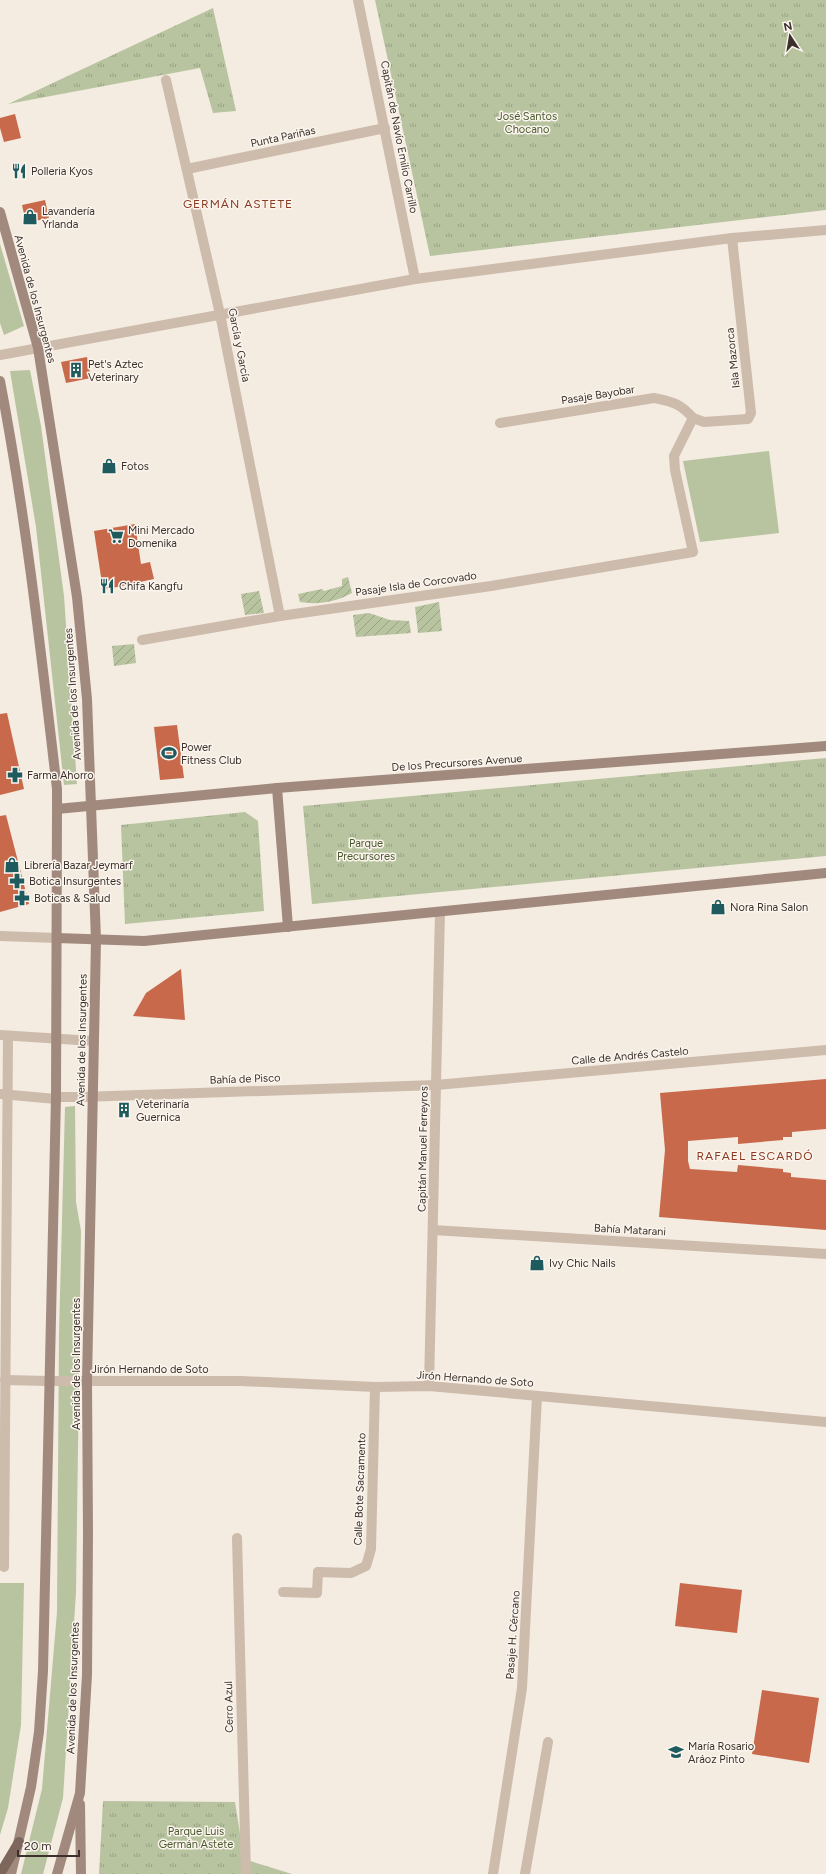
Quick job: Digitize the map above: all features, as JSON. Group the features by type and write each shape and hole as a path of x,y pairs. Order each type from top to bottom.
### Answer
{"main road":[{"name":"Avenida de los Insurgentes","path":"0,212 38,348 77,597 87,699 96,940 87,1381 87,1675 80,1793 57,1874"},
{"path":"0,381 4,422 34,601 57,790 56,1098 48,1381 43,1671 36,1756 31,1787 11,1874"},
{"name":"De los Precursores Avenue","path":"57,809 277,788 826,746"},
{"path":"277,788 288,927"},
{"path":"57,938 144,941 826,873"},
{"path":"80,1793 81,1874"},
{"path":"0,1874 19,1842"}],"street":[{"name":"Capitán de Navío Emilio Carrillo","path":"358,0 415,279"},
{"name":"García y García","path":"166,80 220,314 280,616"},
{"name":"Punta Pariñas","path":"187,169 385,128"},
{"path":"0,355 415,279 732,238 826,230"},
{"name":"Isla Mazorca","path":"693,418 704,422 748,419 751,413 732,238"},
{"name":"Pasaje Bayobar","path":"500,422 654,398 675,402 684,408 693,418"},
{"name":"Pasaje Isla de Corcovado","path":"142,640 280,616 491,586 693,552 675,470 674,456 693,418"},
{"name":"Capitán Manuel Ferreyros","path":"429,1386 440,912"},
{"path":"0,936 57,938"},
{"path":"4,1567 6,1380 4,1035 55,1040 93,1041"},
{"name":"Calle de Andrés Castelo","path":"436,1085 826,1050"},
{"name":"Bahía de Pisco","path":"4,1094 56,1098 436,1085"},
{"name":"Bahía Matarani","path":"433,1230 826,1254"},
{"name":"Jirón Hernando de Soto","path":"6,1380 241,1381 375,1387 429,1386 826,1422"},
{"name":"Calle Bote Sacramento","path":"283,1592 317,1592 318,1572 351,1573 366,1566 371,1549 375,1387"},
{"name":"Pasaje H. Cércano","path":"493,1874 522,1688 537,1396"},
{"name":"Cerro Azul","path":"237,1538 246,1874"},
{"path":"525,1874 548,1742"}],"green space":[{"name":"José Santos Chocano","path":"375,0 826,0 826,210 430,256"},
{"path":"213,8 236,111 213,113 200,68 8,104"},
{"path":"0,244 24,326 4,335 0,323"},
{"path":"30,370 41,426 64,596 77,784 64,785 36,527 10,371"},
{"path":"769,451 779,533 700,542 683,461"},
{"path":"348,577 352,593 340,599 327,602 300,602 298,594 322,589 324,591 342,586 342,579"},
{"path":"259,591 264,613 245,615 241,594"},
{"path":"439,602 442,631 418,633 415,607"},
{"path":"369,613 390,620 409,621 411,633 356,637 353,615"},
{"path":"134,644 136,663 114,666 112,646"},
{"name":"Parque Precursores","path":"826,758 826,856 312,904 303,806"},
{"path":"245,812 258,821 264,911 125,924 121,825"},
{"path":"75,1106 76,1202 81,1231 76,1592 63,1798 43,1874 21,1874 42,1789 57,1612 59,1333 65,1107"},
{"path":"0,1583 24,1583 21,1725 8,1808 0,1835"},
{"name":"Parque Luis Germán Astete","path":"103,1801 235,1802 244,1859 292,1874 99,1874"}],"building":[{"path":"15,114 21,138 4,142 0,128 0,118"},
{"path":"45,200 49,218 26,223 22,205"},
{"name":"Pet's Aztec Veterinary","path":"87,357 91,378 66,383 61,362"},
{"path":"135,524 141,564 150,562 154,579 103,590 94,531"},
{"path":"7,713 24,789 0,795 0,714"},
{"name":"Power Fitness Club","path":"177,725 184,778 160,780 154,727"},
{"path":"6,815 29,904 0,912 0,816"},
{"path":"181,969 185,1020 133,1016 146,993"},
{"path":"826,1079 826,1129 792,1132 792,1137 783,1137 783,1140 738,1144 738,1137 688,1141 688,1161 690,1169 737,1172 738,1165 783,1169 783,1172 791,1173 791,1177 826,1180 826,1230 659,1217 665,1150 660,1093"},
{"path":"680,1583 742,1590 737,1633 675,1626"},
{"path":"762,1690 819,1698 809,1763 752,1754"}],"place":[{"name":"Polleria Kyos","path":"19,171"},
{"name":"Lavandería Yrlanda","path":"30,217"},
{"name":"Pet's Aztec Veterinary","path":"76,370"},
{"name":"Fotos","path":"109,466"},
{"name":"Mini Mercado Domenika","path":"116,536"},
{"name":"Chifa Kangfu","path":"107,586"},
{"name":"Power Fitness Club","path":"169,753"},
{"name":"Farma Ahorro","path":"15,775"},
{"name":"Librería Bazar Jeymarf","path":"12,865"},
{"name":"Botica Insurgentes","path":"17,881"},
{"name":"Boticas & Salud","path":"22,898"},
{"name":"Nora Rina Salon","path":"718,907"},
{"name":"Veterinaría Guernica","path":"124,1110"},
{"name":"Ivy Chic Nails","path":"537,1263"},
{"name":"María Rosario Aráoz Pinto","path":"676,1752"}],"district":[{"name":"GERMÁN ASTETE","path":"238,204"},
{"name":"RAFAEL ESCARDÓ","path":"755,1156"}]}
